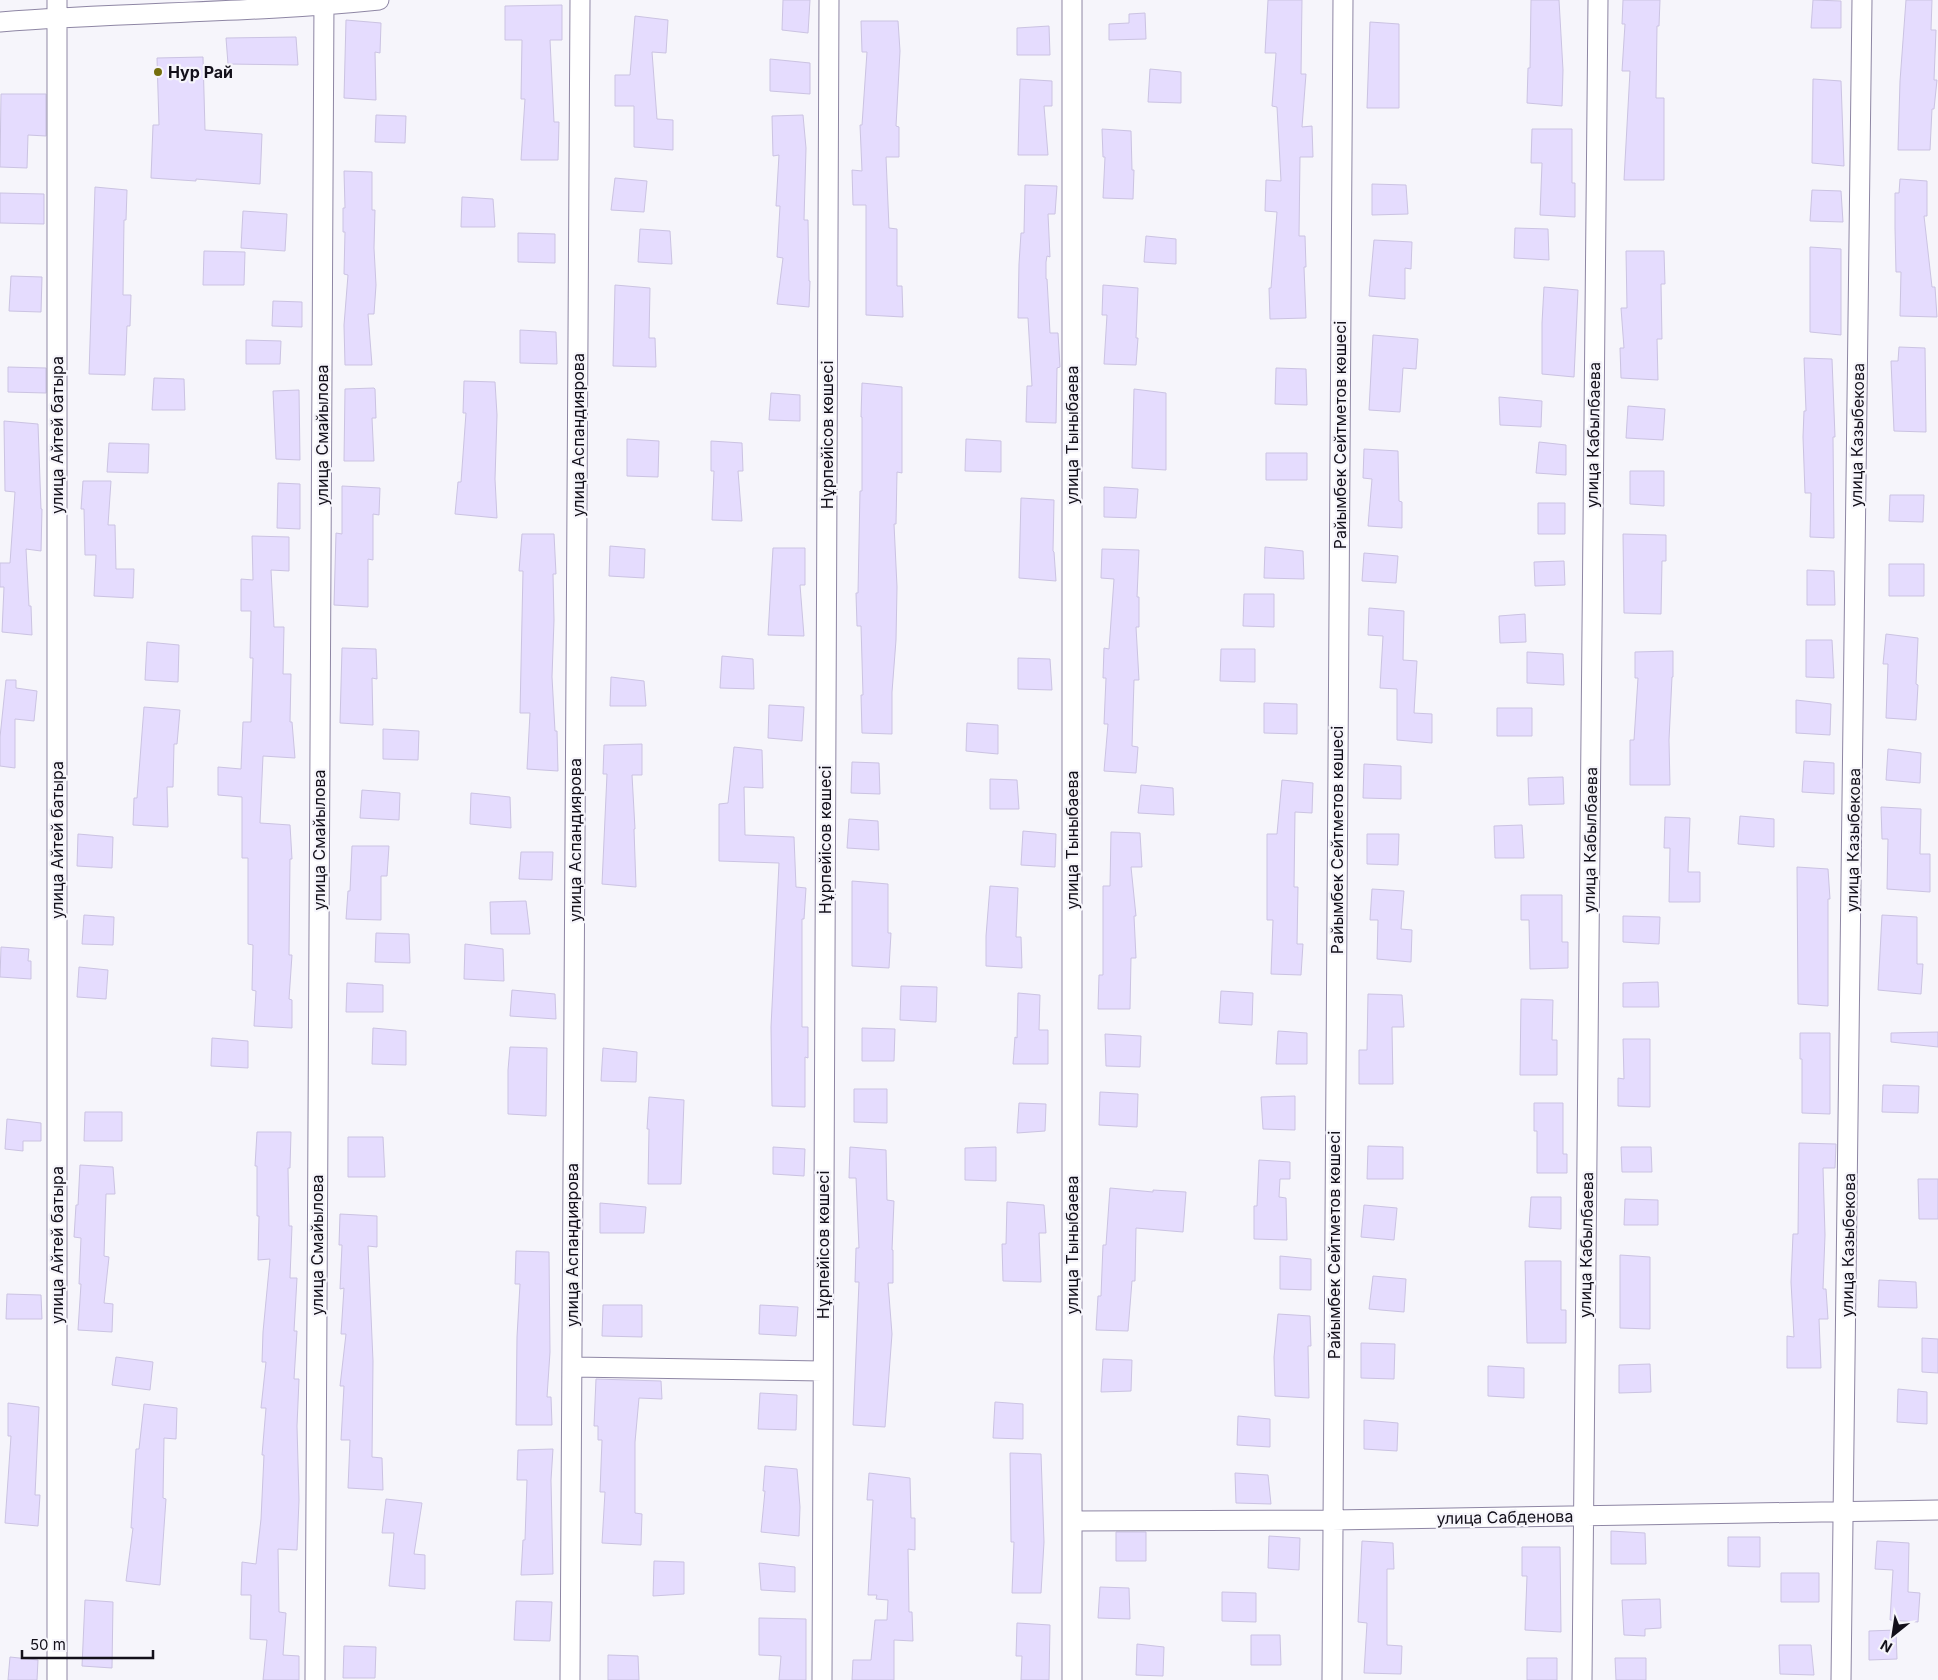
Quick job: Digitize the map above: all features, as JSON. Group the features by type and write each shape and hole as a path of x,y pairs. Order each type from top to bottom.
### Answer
{"street":[{"path":"0,22 57,9 379,0"},
{"name":"улица Аспандиярова","path":"570,1680 580,0"},
{"name":"Нұрпейісов көшесі","path":"822,1680 828,0"},
{"name":"улица Тыныбаева","path":"1072,0 1072,1680"},
{"name":"Райымбек Сейтметов көшесі","path":"1332,1680 1344,0"},
{"name":"улица Кабылбаева","path":"1582,1680 1598,0"},
{"name":"улица Казыбекова","path":"1842,1680 1862,0"},
{"name":"улица Смайылова","path":"314,1680 324,3"},
{"name":"улица Айтей батыра","path":"57,9 57,1680"},
{"path":"572,1367 822,1371"},
{"name":"улица Сабденова","path":"1072,1521 1332,1520 1938,1510"}],"building":[{"path":"783,0 810,0 808,33 782,30"},
{"path":"1268,0 1302,0 1301,74 1306,74 1302,127 1312,126 1313,157 1300,157 1299,236 1305,236 1306,318 1270,319 1269,288 1271,288 1277,212 1265,211 1266,180 1281,181 1277,107 1272,106 1276,53 1265,53"},
{"path":"1531,0 1559,0 1563,70 1562,106 1527,103 1528,68 1530,68"},
{"path":"1623,0 1660,0 1659,26 1657,26 1656,98 1664,98 1664,180 1624,180 1630,71 1622,71 1625,24 1622,24"},
{"path":"1813,0 1841,1 1841,28 1811,28"},
{"path":"1906,0 1932,0 1931,30 1936,30 1934,80 1937,80 1934,109 1932,109 1930,150 1898,150 1900,81"},
{"path":"562,5 562,40 550,40 554,122 559,122 558,160 521,160 525,99 521,99 522,40 505,40 505,6"},
{"path":"1145,13 1146,39 1109,40 1109,24 1129,23 1129,14"},
{"path":"635,16 668,20 666,53 652,52 657,119 673,120 673,150 634,147 634,106 615,106 615,75 630,75"},
{"path":"346,20 381,23 380,53 375,52 376,100 344,98"},
{"path":"861,21 898,21 900,51 896,126 899,127 899,157 886,157 889,228 897,229 897,286 902,286 903,317 866,315 866,205 853,205 852,170 862,171 860,125 862,125 867,52 862,52"},
{"path":"1370,22 1399,24 1399,108 1367,108"},
{"path":"1049,26 1050,55 1017,55 1017,28"},
{"path":"296,37 298,65 228,64 226,38"},
{"path":"203,57 205,130 262,134 260,184 151,178 153,125 159,125 157,58"},
{"path":"770,59 810,63 810,94 770,91"},
{"path":"1150,69 1181,72 1181,103 1148,102"},
{"path":"1020,79 1052,81 1052,106 1044,106 1048,155 1018,155"},
{"path":"1813,79 1841,81 1844,166 1812,163"},
{"path":"1,94 46,94 46,136 28,135 27,168 0,167"},
{"path":"376,115 406,116 405,143 375,142"},
{"path":"803,115 806,148 804,220 808,220 809,307 777,304 783,258 777,257 780,206 776,206 779,155 773,156 772,116"},
{"path":"1102,129 1131,131 1132,170 1134,170 1133,199 1103,198 1105,157 1103,157"},
{"path":"1532,129 1572,129 1572,183 1575,183 1575,217 1540,215 1542,163 1531,163"},
{"path":"344,171 372,172 372,210 375,210 374,248 376,285 374,314 368,314 372,365 345,365 344,325 348,275 344,274"},
{"path":"615,178 647,181 644,212 611,210"},
{"path":"1900,179 1927,181 1927,216 1924,216 1932,287 1935,287 1937,317 1900,316 1901,272 1896,272 1895,193 1899,193"},
{"path":"1372,184 1406,185 1408,214 1372,215"},
{"path":"1025,185 1057,186 1055,214 1048,214 1050,257 1047,256 1046,262 1050,333 1058,333 1060,367 1057,368 1056,423 1026,422 1027,386 1032,386 1028,318 1018,318 1019,264 1021,233 1024,233"},
{"path":"95,187 127,190 126,220 124,220 123,295 131,295 130,326 127,326 125,375 89,374"},
{"path":"1812,190 1841,191 1843,222 1810,221"},
{"path":"0,193 44,194 44,224 0,223"},
{"path":"462,197 493,199 495,227 461,227"},
{"path":"243,211 287,214 285,251 241,248"},
{"path":"1515,228 1548,229 1549,260 1514,258"},
{"path":"640,229 670,231 672,264 638,262"},
{"path":"518,233 555,234 555,263 518,262"},
{"path":"1146,236 1176,239 1176,264 1144,262"},
{"path":"1374,240 1412,242 1411,269 1405,268 1405,299 1369,296"},
{"path":"1810,247 1841,249 1841,335 1810,332"},
{"path":"204,251 245,252 244,285 203,285"},
{"path":"1626,251 1664,251 1665,284 1661,284 1662,339 1657,339 1658,380 1621,378 1620,348 1624,348 1621,308 1627,308"},
{"path":"11,276 42,277 41,312 9,311"},
{"path":"615,285 650,288 649,338 655,338 656,367 613,366"},
{"path":"1103,285 1138,288 1136,365 1104,364 1107,315 1102,315"},
{"path":"1544,287 1578,290 1574,377 1542,374"},
{"path":"273,301 302,302 302,327 272,326"},
{"path":"520,330 556,332 557,364 520,363"},
{"path":"1373,335 1418,339 1416,369 1403,368 1400,412 1369,410"},
{"path":"246,340 281,341 280,364 246,364"},
{"path":"1899,347 1925,348 1926,432 1894,431 1891,361 1898,361"},
{"path":"1804,358 1832,359 1835,437 1833,437 1834,538 1810,537 1811,493 1805,493 1803,437 1804,411 1806,411"},
{"path":"8,367 46,368 46,393 8,392"},
{"path":"1276,368 1306,369 1307,405 1275,404"},
{"path":"154,378 184,379 185,410 152,410"},
{"path":"464,381 495,382 497,415 495,479 497,518 455,514 458,482 461,482 466,413 463,413"},
{"path":"862,383 902,387 902,473 897,472 896,524 894,524 897,587 892,734 862,733 861,626 857,626 856,593 858,593 860,491 862,491"},
{"path":"374,388 376,418 372,418 374,461 344,461 345,389"},
{"path":"1134,389 1166,393 1166,470 1132,468"},
{"path":"299,390 300,460 276,459 273,391"},
{"path":"771,393 800,395 800,421 769,420"},
{"path":"1499,397 1542,401 1541,427 1500,425"},
{"path":"1628,406 1665,409 1663,440 1626,438"},
{"path":"4,421 38,424 42,509 41,551 26,549 32,635 2,632 4,587 0,587 0,563 10,563 15,492 5,491"},
{"path":"627,439 659,441 658,477 627,476"},
{"path":"966,439 1001,441 1001,472 965,471"},
{"path":"711,441 742,443 743,471 738,471 742,521 712,520 714,471 711,471"},
{"path":"1539,442 1566,445 1566,475 1536,473"},
{"path":"109,443 149,444 148,473 107,472"},
{"path":"1364,449 1398,451 1399,501 1402,502 1402,528 1368,526 1372,479 1363,478"},
{"path":"1266,453 1307,453 1307,480 1266,480"},
{"path":"1630,471 1664,471 1664,506 1630,504"},
{"path":"83,481 111,481 108,525 115,525 116,569 134,569 133,598 94,596 96,555 85,555 84,509 81,509"},
{"path":"278,483 300,484 300,529 277,528"},
{"path":"342,486 380,488 379,515 373,514 373,560 368,559 368,607 334,605 336,533 342,534"},
{"path":"1104,487 1138,489 1136,518 1104,517"},
{"path":"1890,495 1924,495 1923,522 1889,521"},
{"path":"1021,498 1054,500 1053,551 1056,581 1019,578"},
{"path":"1538,503 1565,503 1565,534 1538,534"},
{"path":"522,534 554,534 556,574 553,574 552,677 555,731 557,731 558,771 527,769 530,713 520,713 523,571 519,571"},
{"path":"1623,534 1666,535 1666,561 1662,561 1661,614 1624,613"},
{"path":"252,536 289,537 289,571 271,570 274,627 284,627 283,674 291,674 290,722 292,722 295,758 263,756 260,823 290,825 292,859 290,859 289,955 292,955 289,999 292,1000 292,1028 254,1026 256,991 252,990 253,945 248,944 248,858 242,858 242,797 218,795 218,767 241,769 243,722 251,722 253,658 250,658 251,611 241,611 241,579 253,580"},
{"path":"610,546 645,549 644,578 609,576"},
{"path":"1265,547 1303,551 1304,579 1264,578"},
{"path":"773,548 805,548 805,585 800,585 804,636 768,635"},
{"path":"1102,549 1139,550 1137,597 1139,597 1139,627 1136,627 1139,680 1134,680 1132,746 1138,747 1136,773 1104,771 1108,724 1104,724 1106,678 1103,678 1104,648 1109,649 1114,579 1101,578"},
{"path":"1364,553 1398,556 1396,583 1362,581"},
{"path":"1564,561 1565,585 1535,586 1534,562"},
{"path":"1889,564 1924,564 1924,596 1889,596"},
{"path":"1807,570 1834,571 1835,605 1807,605"},
{"path":"1244,594 1274,594 1274,627 1243,626"},
{"path":"1369,608 1404,611 1403,660 1417,661 1414,713 1432,714 1432,743 1397,740 1397,689 1380,688 1383,636 1368,635"},
{"path":"1525,614 1526,642 1500,643 1499,616"},
{"path":"1886,634 1918,638 1916,720 1886,718 1888,664 1883,664"},
{"path":"1806,640 1832,640 1834,678 1806,677"},
{"path":"147,642 179,645 178,682 145,680"},
{"path":"342,648 376,649 377,679 372,678 373,725 340,723"},
{"path":"1221,649 1255,649 1255,682 1220,681"},
{"path":"1673,651 1669,740 1670,785 1630,785 1630,740 1634,740 1638,678 1635,678 1635,652"},
{"path":"1527,652 1563,654 1564,685 1527,683"},
{"path":"722,656 753,659 754,689 720,688"},
{"path":"1018,658 1050,659 1052,690 1018,689"},
{"path":"611,677 644,681 646,706 610,706"},
{"path":"6,680 16,680 16,688 37,691 34,721 15,719 15,768 0,766 0,737"},
{"path":"1796,700 1831,704 1830,735 1796,733"},
{"path":"1264,703 1297,704 1297,734 1264,733"},
{"path":"769,705 804,707 802,741 768,738"},
{"path":"144,707 180,710 177,744 174,744 173,787 167,787 168,827 133,825 134,798 137,798"},
{"path":"1497,708 1532,708 1532,736 1497,736"},
{"path":"967,723 998,725 998,754 966,751"},
{"path":"383,729 419,731 418,760 383,759"},
{"path":"642,744 642,775 632,775 636,887 602,884 607,774 603,774 604,745"},
{"path":"734,747 762,750 763,788 744,787 745,835 794,837 796,887 806,888 804,919 802,919 802,1027 808,1027 808,1058 805,1057 805,1107 772,1106 771,1027 779,863 719,861 719,804 728,803"},
{"path":"1888,749 1921,753 1920,783 1886,780"},
{"path":"1804,761 1834,763 1834,794 1802,792"},
{"path":"852,762 879,763 880,794 851,793"},
{"path":"1364,764 1401,766 1401,799 1363,798"},
{"path":"1563,777 1564,804 1529,805 1528,778"},
{"path":"990,779 1017,780 1019,809 990,809"},
{"path":"1282,780 1313,783 1312,813 1295,812 1294,887 1298,887 1297,944 1303,944 1301,975 1271,974 1273,920 1267,920 1267,834 1277,834"},
{"path":"1141,785 1173,788 1174,815 1138,813"},
{"path":"362,790 400,793 399,820 360,818"},
{"path":"471,793 510,797 511,828 470,824"},
{"path":"1881,807 1921,809 1920,854 1930,854 1930,892 1887,889 1888,839 1882,839"},
{"path":"1740,816 1774,819 1774,847 1738,844"},
{"path":"1665,817 1690,818 1688,872 1700,872 1700,902 1669,902 1670,848 1664,848"},
{"path":"849,819 878,821 879,850 847,848"},
{"path":"1522,825 1524,858 1495,858 1494,826"},
{"path":"1023,831 1056,834 1055,867 1021,865"},
{"path":"1111,832 1140,833 1142,867 1131,867 1136,916 1134,916 1136,958 1131,958 1130,1009 1098,1009 1099,975 1103,975 1103,886 1110,886"},
{"path":"78,834 113,837 112,868 77,866"},
{"path":"1367,834 1399,834 1398,865 1367,864"},
{"path":"352,846 389,846 387,876 381,876 381,920 346,919 348,891 350,891"},
{"path":"521,852 553,852 552,880 519,879"},
{"path":"1797,867 1828,869 1830,899 1828,899 1828,1006 1798,1004"},
{"path":"852,881 888,884 888,933 891,933 889,968 852,966"},
{"path":"990,886 1018,888 1016,937 1021,937 1022,968 986,966"},
{"path":"1372,889 1404,891 1401,929 1412,930 1411,962 1377,959 1378,920 1370,920"},
{"path":"1521,895 1562,895 1562,942 1568,942 1568,968 1530,969 1529,920 1521,920"},
{"path":"526,901 530,934 491,934 490,902"},
{"path":"84,915 114,917 113,945 82,944"},
{"path":"1882,915 1917,917 1917,964 1923,964 1921,994 1878,990"},
{"path":"1623,916 1660,917 1659,944 1623,942"},
{"path":"376,933 409,934 410,963 375,962"},
{"path":"465,944 503,949 504,981 464,979"},
{"path":"1,947 29,949 28,961 31,961 31,979 0,977"},
{"path":"79,967 108,970 106,999 77,997"},
{"path":"1658,982 1659,1007 1623,1007 1623,983"},
{"path":"347,983 383,985 383,1012 346,1012"},
{"path":"901,986 937,987 936,1022 900,1020"},
{"path":"512,990 555,994 556,1019 510,1016"},
{"path":"1221,991 1253,993 1252,1025 1219,1023"},
{"path":"1018,993 1040,995 1039,1030 1048,1030 1048,1064 1013,1064 1015,1037 1017,1038"},
{"path":"1368,994 1402,995 1404,1027 1392,1027 1393,1084 1359,1084 1359,1050 1367,1050"},
{"path":"1521,999 1553,1000 1552,1040 1557,1040 1557,1075 1520,1075"},
{"path":"373,1028 406,1031 406,1065 372,1064"},
{"path":"862,1028 895,1029 894,1061 862,1061"},
{"path":"1278,1031 1307,1033 1307,1064 1276,1064"},
{"path":"1938,1032 1938,1047 1891,1042 1891,1033"},
{"path":"1800,1033 1830,1033 1830,1114 1802,1113"},
{"path":"1105,1034 1141,1036 1140,1067 1106,1066"},
{"path":"212,1038 248,1041 248,1068 211,1066"},
{"path":"1623,1039 1650,1039 1650,1107 1618,1106 1618,1078 1624,1079"},
{"path":"510,1047 547,1048 546,1116 508,1114"},
{"path":"603,1048 637,1052 636,1082 601,1081"},
{"path":"1883,1085 1919,1086 1918,1113 1882,1112"},
{"path":"854,1089 887,1089 887,1123 854,1122"},
{"path":"1100,1092 1138,1094 1137,1127 1099,1125"},
{"path":"1295,1096 1295,1130 1263,1129 1261,1097"},
{"path":"649,1097 684,1100 681,1184 648,1184 649,1129 647,1129"},
{"path":"1019,1103 1046,1104 1045,1131 1017,1133"},
{"path":"1534,1103 1563,1103 1563,1154 1567,1154 1567,1173 1537,1173 1537,1131 1534,1131"},
{"path":"85,1112 122,1112 122,1141 84,1141"},
{"path":"7,1119 41,1123 41,1141 23,1141 23,1151 5,1149"},
{"path":"257,1132 291,1132 290,1168 288,1168 289,1226 292,1226 290,1278 297,1278 294,1331 297,1331 294,1379 299,1379 297,1426 299,1500 297,1550 278,1549 279,1612 286,1613 283,1655 299,1656 299,1680 263,1680 267,1640 250,1639 251,1595 241,1595 242,1562 256,1564 261,1519 264,1455 262,1455 266,1408 261,1408 266,1362 262,1362 270,1259 258,1260 259,1216 257,1216 257,1166 255,1166"},
{"path":"348,1137 383,1137 385,1177 348,1177"},
{"path":"1799,1143 1836,1144 1835,1168 1823,1168 1825,1235 1823,1289 1826,1289 1828,1319 1819,1319 1821,1368 1787,1368 1787,1336 1794,1337 1791,1282 1793,1234 1798,1234"},
{"path":"1368,1146 1403,1147 1403,1179 1367,1179"},
{"path":"773,1147 805,1149 804,1176 773,1174"},
{"path":"850,1147 886,1150 887,1200 894,1201 893,1283 888,1283 892,1334 885,1427 853,1425 859,1282 855,1282 856,1248 859,1248 856,1178 849,1178"},
{"path":"996,1147 996,1181 965,1180 965,1148"},
{"path":"1621,1147 1651,1147 1652,1172 1622,1172"},
{"path":"1259,1160 1290,1162 1290,1179 1280,1179 1279,1197 1286,1198 1287,1240 1254,1239 1254,1206 1257,1206"},
{"path":"80,1165 113,1167 115,1194 106,1194 104,1256 109,1257 104,1303 113,1304 112,1332 78,1330 81,1238 74,1237"},
{"path":"1918,1179 1938,1179 1938,1219 1919,1219"},
{"path":"1110,1188 1153,1192 1153,1190 1186,1192 1183,1232 1136,1228 1135,1281 1132,1281 1128,1331 1096,1330 1098,1296 1101,1296 1103,1245 1106,1245"},
{"path":"1531,1197 1561,1197 1561,1229 1529,1227"},
{"path":"1625,1199 1658,1200 1658,1225 1624,1225"},
{"path":"1007,1202 1044,1205 1046,1233 1039,1233 1041,1282 1003,1281 1002,1244 1006,1244"},
{"path":"600,1203 646,1207 644,1233 600,1233"},
{"path":"1364,1205 1397,1208 1394,1240 1361,1237"},
{"path":"340,1214 377,1216 377,1247 368,1246 373,1361 372,1457 382,1458 383,1490 348,1488 350,1440 341,1440 344,1386 340,1386 346,1334 341,1334 344,1288 340,1289 342,1245 339,1245"},
{"path":"516,1251 549,1252 550,1352 547,1397 551,1397 552,1425 516,1425 520,1284 515,1284"},
{"path":"1620,1255 1650,1257 1650,1329 1620,1328"},
{"path":"1280,1256 1311,1259 1311,1290 1280,1289"},
{"path":"1525,1261 1561,1261 1561,1310 1566,1310 1566,1343 1527,1343"},
{"path":"1373,1276 1406,1279 1404,1312 1369,1309"},
{"path":"1879,1280 1916,1282 1917,1308 1878,1307"},
{"path":"7,1294 41,1295 42,1319 6,1319"},
{"path":"603,1305 642,1305 642,1337 602,1336"},
{"path":"760,1305 798,1307 796,1336 759,1334"},
{"path":"1278,1314 1310,1316 1311,1346 1308,1346 1309,1398 1275,1396 1274,1357"},
{"path":"1922,1338 1938,1339 1938,1373 1922,1372"},
{"path":"1361,1343 1395,1344 1394,1379 1361,1378"},
{"path":"116,1357 153,1362 150,1390 112,1385"},
{"path":"1103,1359 1132,1360 1131,1391 1101,1392"},
{"path":"1650,1364 1651,1392 1619,1393 1619,1365"},
{"path":"1488,1366 1524,1368 1524,1398 1488,1396"},
{"path":"596,1379 661,1381 662,1399 639,1398 635,1442 635,1513 642,1514 641,1545 602,1543 605,1492 600,1492 602,1440 598,1440 598,1426 594,1426"},
{"path":"1898,1389 1927,1392 1927,1424 1897,1422"},
{"path":"760,1393 797,1395 796,1430 758,1429"},
{"path":"995,1402 1023,1404 1023,1439 993,1438"},
{"path":"8,1403 39,1407 35,1495 40,1495 38,1526 5,1523 11,1436 8,1436"},
{"path":"144,1404 177,1408 176,1439 164,1438 163,1498 166,1499 160,1585 126,1581 133,1528 131,1528 136,1449 139,1449"},
{"path":"1238,1416 1270,1419 1270,1447 1237,1445"},
{"path":"1364,1420 1398,1423 1397,1451 1364,1449"},
{"path":"553,1449 551,1480 553,1574 521,1575 523,1540 525,1540 527,1480 517,1480 518,1450"},
{"path":"1010,1453 1041,1454 1044,1542 1041,1593 1012,1593 1014,1542 1011,1542"},
{"path":"765,1466 797,1469 800,1507 799,1536 761,1532 765,1491 763,1491"},
{"path":"869,1473 910,1478 911,1518 915,1518 915,1550 908,1549 909,1612 912,1612 913,1641 894,1640 894,1680 852,1680 853,1660 871,1660 875,1620 887,1620 888,1600 876,1599 877,1595 868,1595 873,1500 867,1500"},
{"path":"1235,1473 1268,1475 1271,1504 1236,1503"},
{"path":"386,1499 422,1503 414,1554 425,1555 425,1589 389,1586 394,1533 382,1533"},
{"path":"1611,1531 1645,1533 1646,1564 1611,1564"},
{"path":"1116,1532 1146,1532 1146,1561 1116,1561"},
{"path":"1269,1536 1300,1538 1299,1570 1268,1568"},
{"path":"1728,1537 1760,1537 1760,1567 1728,1566"},
{"path":"1362,1541 1393,1543 1394,1569 1387,1569 1387,1645 1402,1646 1401,1674 1364,1673 1367,1623 1358,1622"},
{"path":"1877,1541 1909,1543 1908,1592 1920,1593 1918,1622 1890,1620 1893,1570 1875,1569"},
{"path":"1522,1547 1560,1547 1561,1632 1525,1630 1527,1576 1522,1576"},
{"path":"654,1561 684,1562 684,1594 653,1596"},
{"path":"759,1563 795,1567 795,1592 761,1590"},
{"path":"1781,1573 1819,1573 1819,1602 1781,1602"},
{"path":"1100,1587 1129,1588 1130,1619 1098,1618"},
{"path":"1222,1592 1256,1593 1256,1622 1222,1621"},
{"path":"1660,1599 1661,1628 1645,1629 1645,1636 1624,1635 1622,1600"},
{"path":"85,1600 113,1602 112,1668 82,1666"},
{"path":"516,1601 552,1602 550,1641 514,1640"},
{"path":"759,1618 806,1619 806,1680 779,1680 781,1656 759,1655"},
{"path":"1017,1623 1050,1625 1049,1680 1021,1680 1022,1656 1016,1656"},
{"path":"1896,1630 1897,1659 1869,1660 1869,1631"},
{"path":"1251,1635 1280,1635 1281,1665 1251,1665"},
{"path":"1137,1644 1164,1647 1163,1676 1136,1675"},
{"path":"1779,1645 1811,1645 1814,1675 1780,1674"},
{"path":"344,1646 376,1647 375,1678 343,1678"},
{"path":"608,1655 638,1656 639,1680 608,1680"},
{"path":"10,1657 38,1660 37,1680 8,1680"},
{"path":"1527,1658 1557,1658 1557,1680 1527,1680"},
{"path":"1615,1658 1646,1658 1646,1680 1616,1680"}],"place":[{"name":"Нур Рай","path":"158,72"}]}
